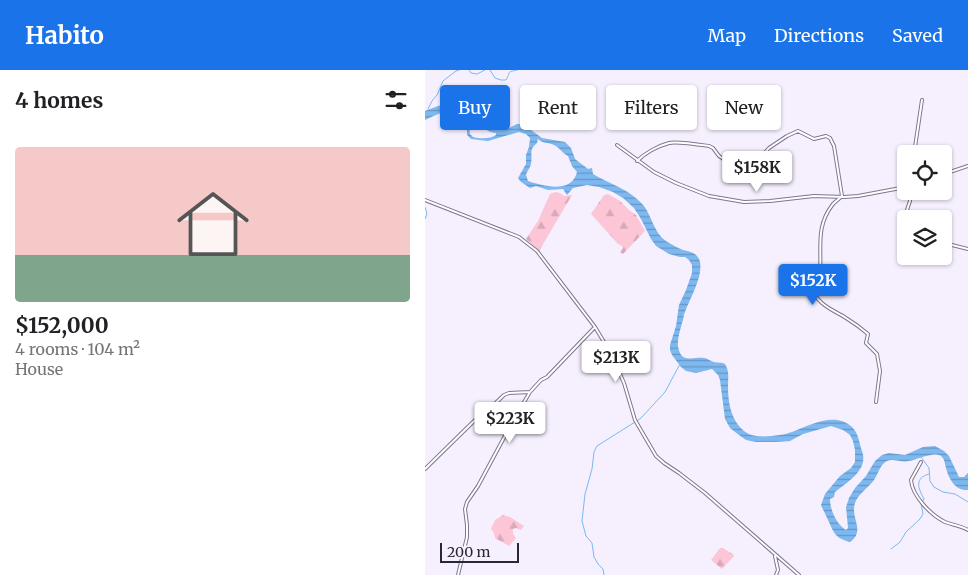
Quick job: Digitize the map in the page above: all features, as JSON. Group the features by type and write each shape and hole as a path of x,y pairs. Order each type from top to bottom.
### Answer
{"street":[{"path":"915,145 922,100"},
{"path":"637,160 643,155 673,142 709,146 725,160 758,158 787,135 799,131 813,140 827,136 832,141 835,149 842,196"},
{"path":"617,145 654,172 715,198 744,202 770,201 814,196 858,196 897,189"},
{"path":"952,171 968,166"},
{"path":"842,196 831,207 822,225 819,246 820,276 815,286 815,292 827,308 868,334 866,342 877,354 880,371 876,402"},
{"path":"425,200 524,240 542,256 607,345 624,382 635,420 655,456 705,493 799,575"},
{"path":"952,245 968,249"},
{"path":"458,575 467,538 465,512 467,502 478,486 530,392 595,328"},
{"path":"425,469 474,421 504,395 530,392"},
{"path":"921,462 911,480 923,504 940,519 968,530"},
{"path":"775,555 778,570 776,575"}],"green space":[{"path":"555,192 564,196 572,195 539,251 526,239 538,221 550,194"},
{"path":"608,194 620,201 636,215 645,231 623,254 620,252 623,248 622,246 591,214 604,195"},
{"path":"503,515 524,526 521,530 513,529 513,534 516,538 509,546 495,538 491,529 495,520"},
{"path":"720,548 734,555 722,569 711,560"}],"water":[{"path":"440,106 440,114 425,120 425,111"},
{"path":"520,124 520,130 531,130 542,138 565,142 571,148 575,159 588,169 592,168 593,174 639,200 647,210 662,238 683,250 694,253 698,257 700,274 684,314 678,341 680,353 687,358 705,358 725,364 728,372 728,392 731,411 736,422 748,434 754,436 781,435 814,423 830,420 846,422 852,427 862,451 862,464 856,475 835,492 834,497 830,499 835,517 843,528 846,530 848,528 846,507 849,498 875,461 882,455 889,453 905,455 923,447 935,446 949,456 959,477 964,477 968,473 968,490 959,489 953,484 944,460 939,455 906,461 887,461 874,480 856,500 854,514 857,533 855,538 850,542 838,537 821,505 825,494 855,462 855,450 850,435 843,430 831,426 803,434 790,441 756,442 746,440 730,428 725,419 718,375 712,369 696,373 686,371 672,355 670,345 676,326 679,305 692,273 692,265 689,260 685,257 669,254 656,246 634,208 613,192 587,185 573,188 567,195 563,189 548,190 536,186 530,188 521,182 518,178 526,164 530,138 526,134 519,132 488,141 471,139 467,135 467,130 470,130 473,137 491,137 496,135 496,133 487,130 510,130 510,128","holes":["538,139 554,145 568,156 577,172 574,179 569,183 556,187 528,181 526,175 531,164 532,150"]}],"waterway":[{"path":"428,109 443,81 459,70"},
{"path":"469,70 471,73 477,74 485,70"},
{"path":"490,70 495,78 501,80 506,80 510,72 517,70"},
{"path":"425,207 427,214 425,219"},
{"path":"637,421 665,392 680,364"},
{"path":"604,575 603,569 594,557 592,543 586,536 582,521 585,494 597,446 635,422"},
{"path":"921,457 929,468 930,481 934,487 943,492 955,494 968,502"},
{"path":"923,501 919,481 929,474"},
{"path":"891,549 900,542 906,532 920,519 923,514 921,503"}]}
